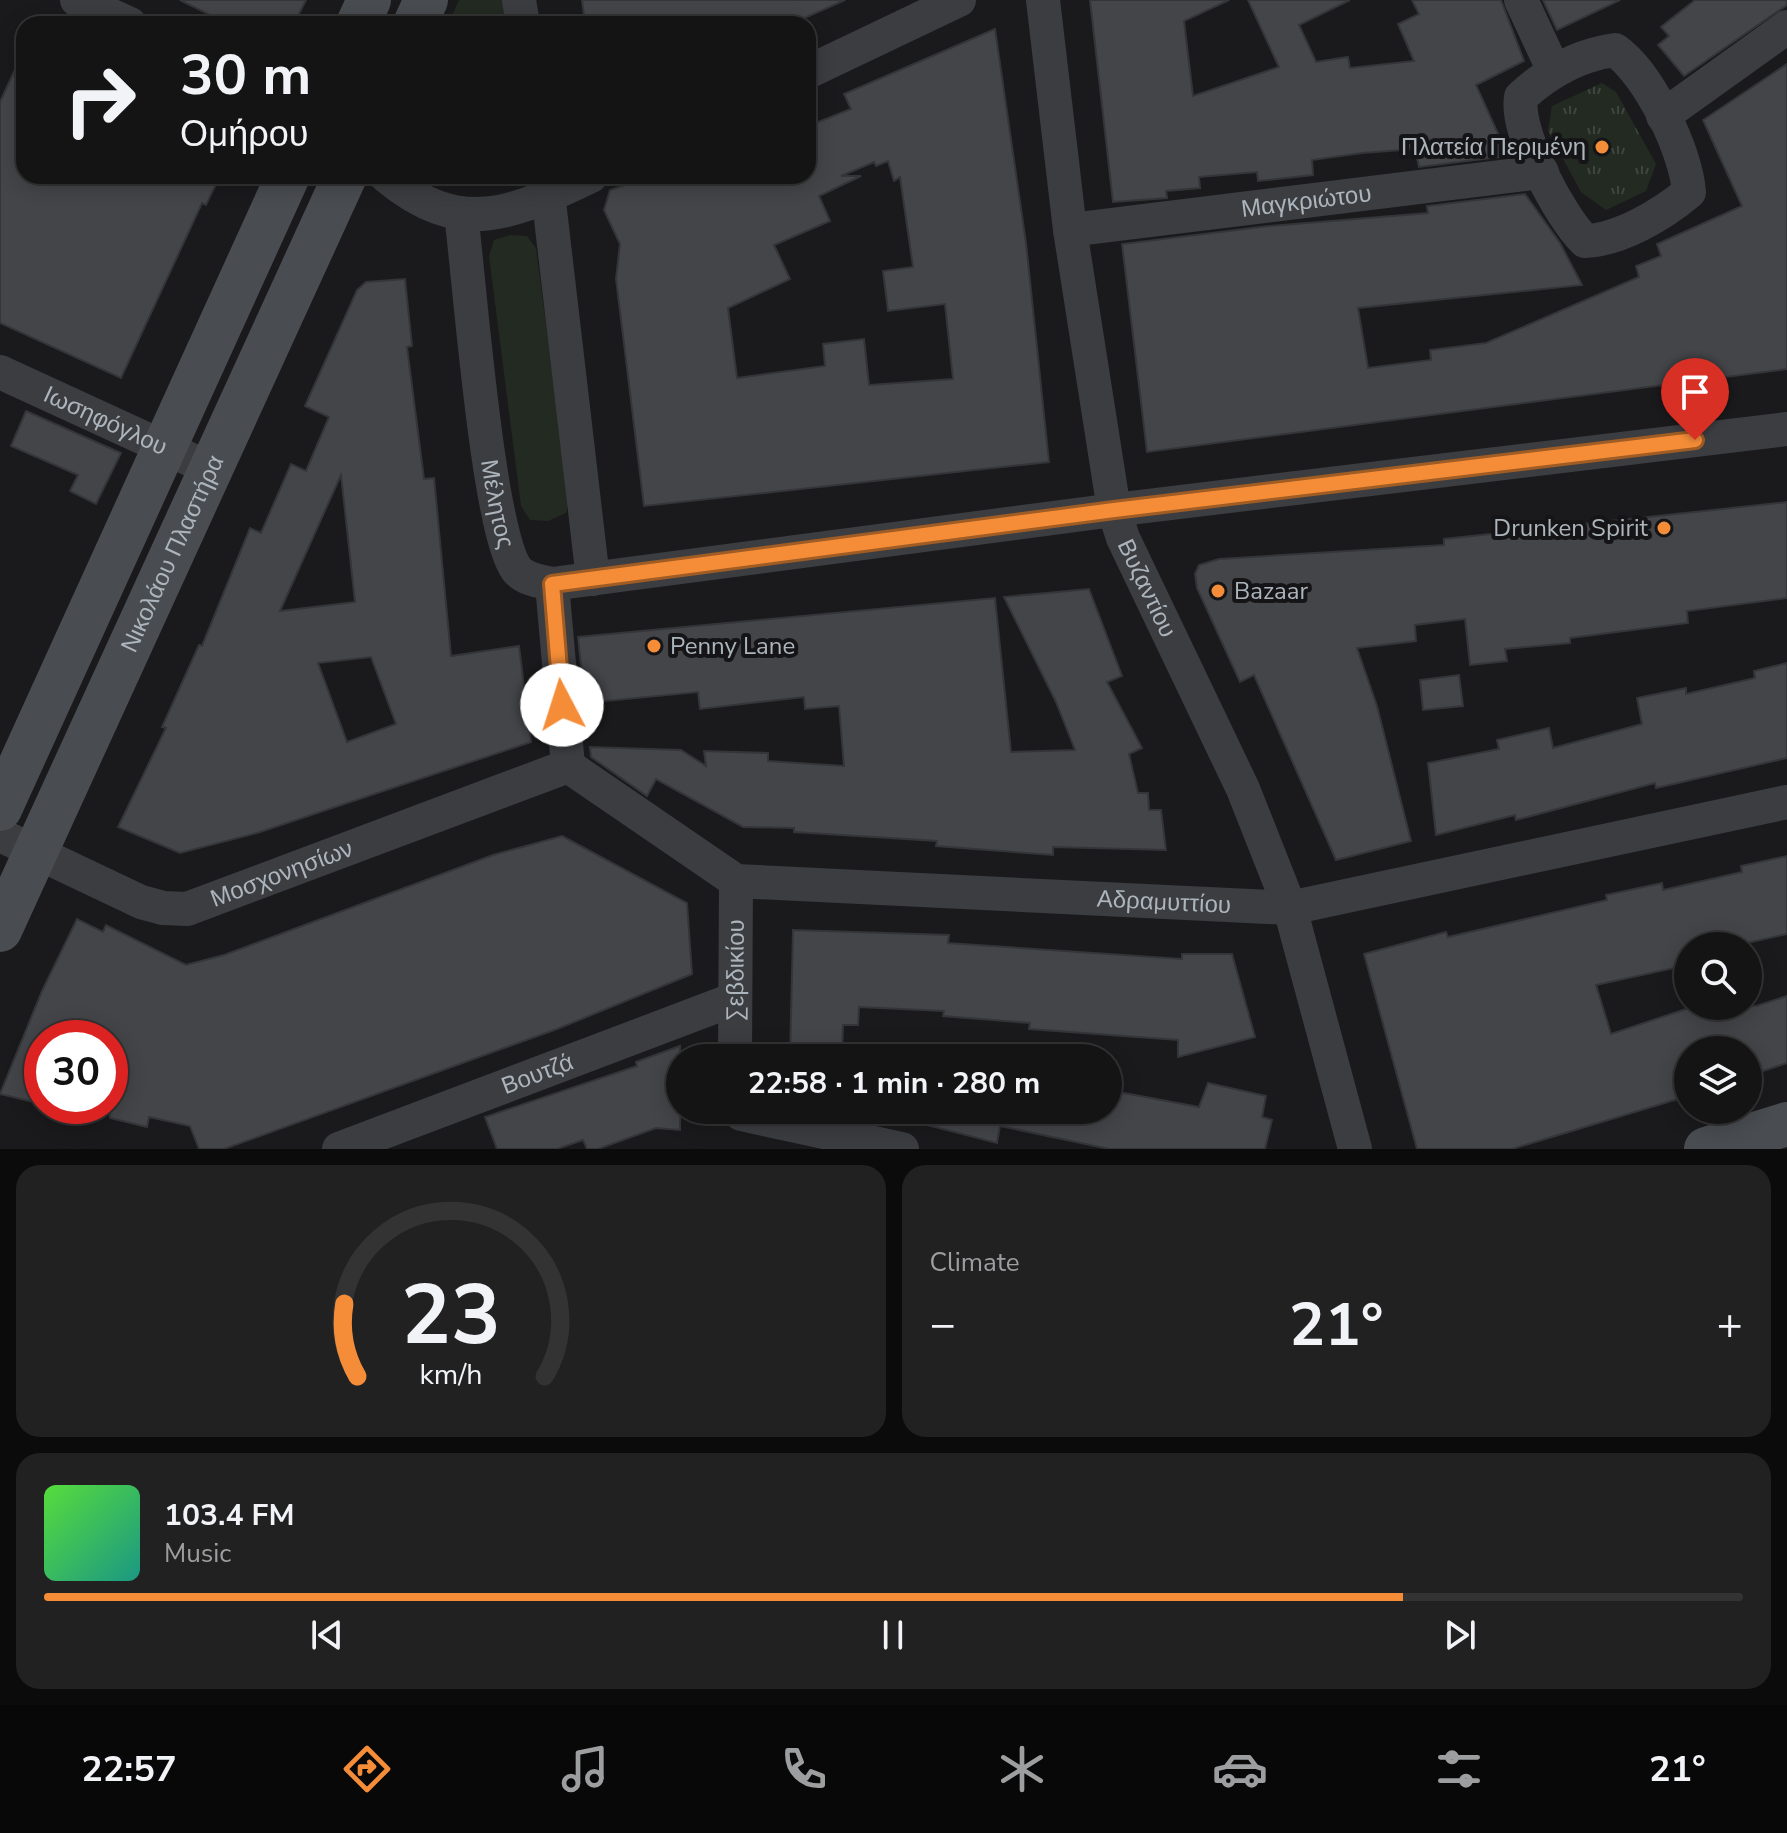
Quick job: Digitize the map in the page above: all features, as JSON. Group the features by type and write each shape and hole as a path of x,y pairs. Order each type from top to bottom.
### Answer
{"street":[{"path":"77,0 112,16"},
{"path":"816,68 959,0"},
{"name":"Βυζαντίου","path":"1043,0 1070,230 1114,510 1123,538 1243,789 1290,908 1355,1149"},
{"path":"1521,0 1554,71"},
{"path":"1663,116 1787,27"},
{"path":"1615,50 1628,60 1663,116 1687,169 1689,192 1673,205 1602,241 1585,241 1573,230 1542,172 1518,113 1521,97 1554,71 1593,53 1615,50"},
{"name":"Μαγκριώτου","path":"1070,230 1542,172"},
{"name":"Νικολάου Πλαστήρα","path":"0,809 284,184"},
{"name":"Νικολάου Πλαστήρα","path":"0,930 18,843 211,469 341,184"},
{"path":"397,184 428,206 461,214 503,211 547,186 593,579"},
{"name":"Μέλητος","path":"461,214 492,478 504,537 519,571 531,579 552,584"},
{"name":"Ιωσηφόγλου","path":"0,372 211,469"},
{"path":"736,881 568,766 552,584 1114,510 1787,429"},
{"name":"Μοσχονησίων","path":"18,843 141,902 187,909 568,766"},
{"name":"Αδραμυττίου","path":"736,881 1290,908 1787,802"},
{"name":"Σεβδικίου","path":"735,1044 736,881"},
{"name":"Βουτζά","path":"339,1149 735,999"},
{"path":"787,1124 902,1149"},
{"path":"1706,1149 1787,1124"}],"green space":[{"path":"459,0 507,0 509,16 452,16"},
{"name":"Πλατεία Περιμένη","path":"1602,83 1616,92 1656,164 1646,191 1606,210 1581,192 1548,131 1552,106"},
{"path":"510,235 527,236 536,248 569,501 566,513 548,521 530,520 521,506 489,256 494,240"}],"building":[{"path":"180,0 306,0 298,16 212,16"},
{"path":"582,0 845,0 809,16 584,16"},
{"path":"1090,0 1229,0 1184,21 1193,96 1279,67 1248,0 1350,0 1299,25 1316,62 1348,57 1350,68 1414,61 1398,24 1419,14 1412,0 1501,0 1524,61 1476,85 1508,156 1419,167 1415,149 1362,153 1312,160 1313,175 1258,181 1257,172 1199,177 1200,188 1166,191 1167,198 1113,202"},
{"path":"1543,0 1620,0 1557,30"},
{"path":"1695,0 1787,0 1787,5 1684,76 1658,45 1669,36 1661,27"},
{"path":"995,29 1026,243 1049,462 644,506 616,279 620,244 604,210 610,190 628,184 816,184 816,123 851,109 844,94","holes":["888,161 894,181 900,177 913,267 883,271 888,311 945,304 953,379 869,385 864,339 823,344 825,366 737,378 728,308 790,279 774,245 830,221 819,196 861,176 841,176 874,162 876,166"]},
{"path":"1787,64 1787,369 1147,452 1122,244 1269,226 1428,213 1427,206 1525,194 1560,243 1582,285 1358,308 1368,368 1431,360 1430,350 1486,343 1639,277 1636,266 1661,256 1657,244 1742,206 1703,120"},
{"path":"16,67 16,184 216,184 206,205 202,203 121,378 0,323 0,102"},
{"path":"405,279 412,346 407,347 424,479 434,478 451,656 519,646 531,742 257,833 180,853 118,827 166,728 162,727 199,645 202,646 250,528 261,533 291,464 306,471 329,417 305,406 357,290 366,282","holes":["341,475 355,602 280,611","371,657 396,724 347,742 318,663"]},
{"path":"26,411 121,453 96,504 70,491 78,475 11,446"},
{"path":"1787,502 1787,598 1687,611 1688,623 1570,638 1570,643 1505,649 1507,661 1470,665 1465,619 1415,625 1416,641 1357,648 1377,706 1411,841 1336,860 1254,675 1240,682 1197,588 1195,574 1199,565 1219,559 1444,545 1444,539"},
{"path":"1089,589 1122,676 1107,682 1142,748 1129,754 1138,793 1148,793 1149,810 1161,810 1166,850 1053,847 1053,855 936,846 937,841 794,832 794,828 743,827 656,779 647,796 591,757 590,747 681,750 706,766 704,751 768,753 768,761 844,766 839,706 805,709 804,697 700,709 698,692 585,703 578,637 995,598 1011,752 1075,750 1056,702 1004,597"},
{"path":"1787,663 1787,758 1656,788 1655,783 1516,820 1515,815 1436,835 1428,763 1499,749 1497,740 1549,728 1553,748 1642,724 1637,698 1686,688 1686,694 1755,678 1754,671"},
{"path":"1459,675 1463,706 1423,710 1420,680"},
{"path":"562,836 687,903 692,974 557,1029 224,1149 199,1149 190,1126 149,1117 147,1127 128,1122 128,1020 30,1020 77,919 103,932 106,925 186,965 224,955 493,855"},
{"path":"1787,856 1787,934 1762,940 1762,932 1674,932 1674,968 1596,985 1611,1034 1674,1013 1674,1020 1762,1020 1762,1004 1787,996 1787,1063 1762,1071 1762,1036 1674,1036 1674,1100 1512,1149 1417,1149 1364,954 1446,932 1448,937 1607,900 1606,895 1662,883 1663,890 1742,872 1741,866"},
{"path":"793,930 949,935 948,943 1182,959 1182,954 1232,954 1255,1037 1178,1057 1178,1040 1029,1029 1030,1023 943,1016 944,1011 859,1007 858,1025 843,1025 842,1044 790,1044"},
{"path":"24,1035 24,1100 0,1094"},
{"path":"666,1051 666,1124 680,1124 680,1130 656,1128 598,1149 587,1149 583,1140 557,1149 497,1149 485,1117 637,1066 636,1062"},
{"path":"1208,1083 1266,1096 1262,1117 1272,1120 1265,1149 1109,1149 1000,1126 997,1143 923,1124 1122,1124 1122,1093 1199,1107"}],"place":[{"name":"Πλατεία Περιμένη","path":"1602,147"},
{"name":"Drunken Spirit","path":"1664,528"},
{"name":"Bazaar","path":"1218,591"},
{"name":"Penny Lane","path":"654,646"}],"route":[{"path":"562,705 552,584 1114,510 1695,440"}]}
